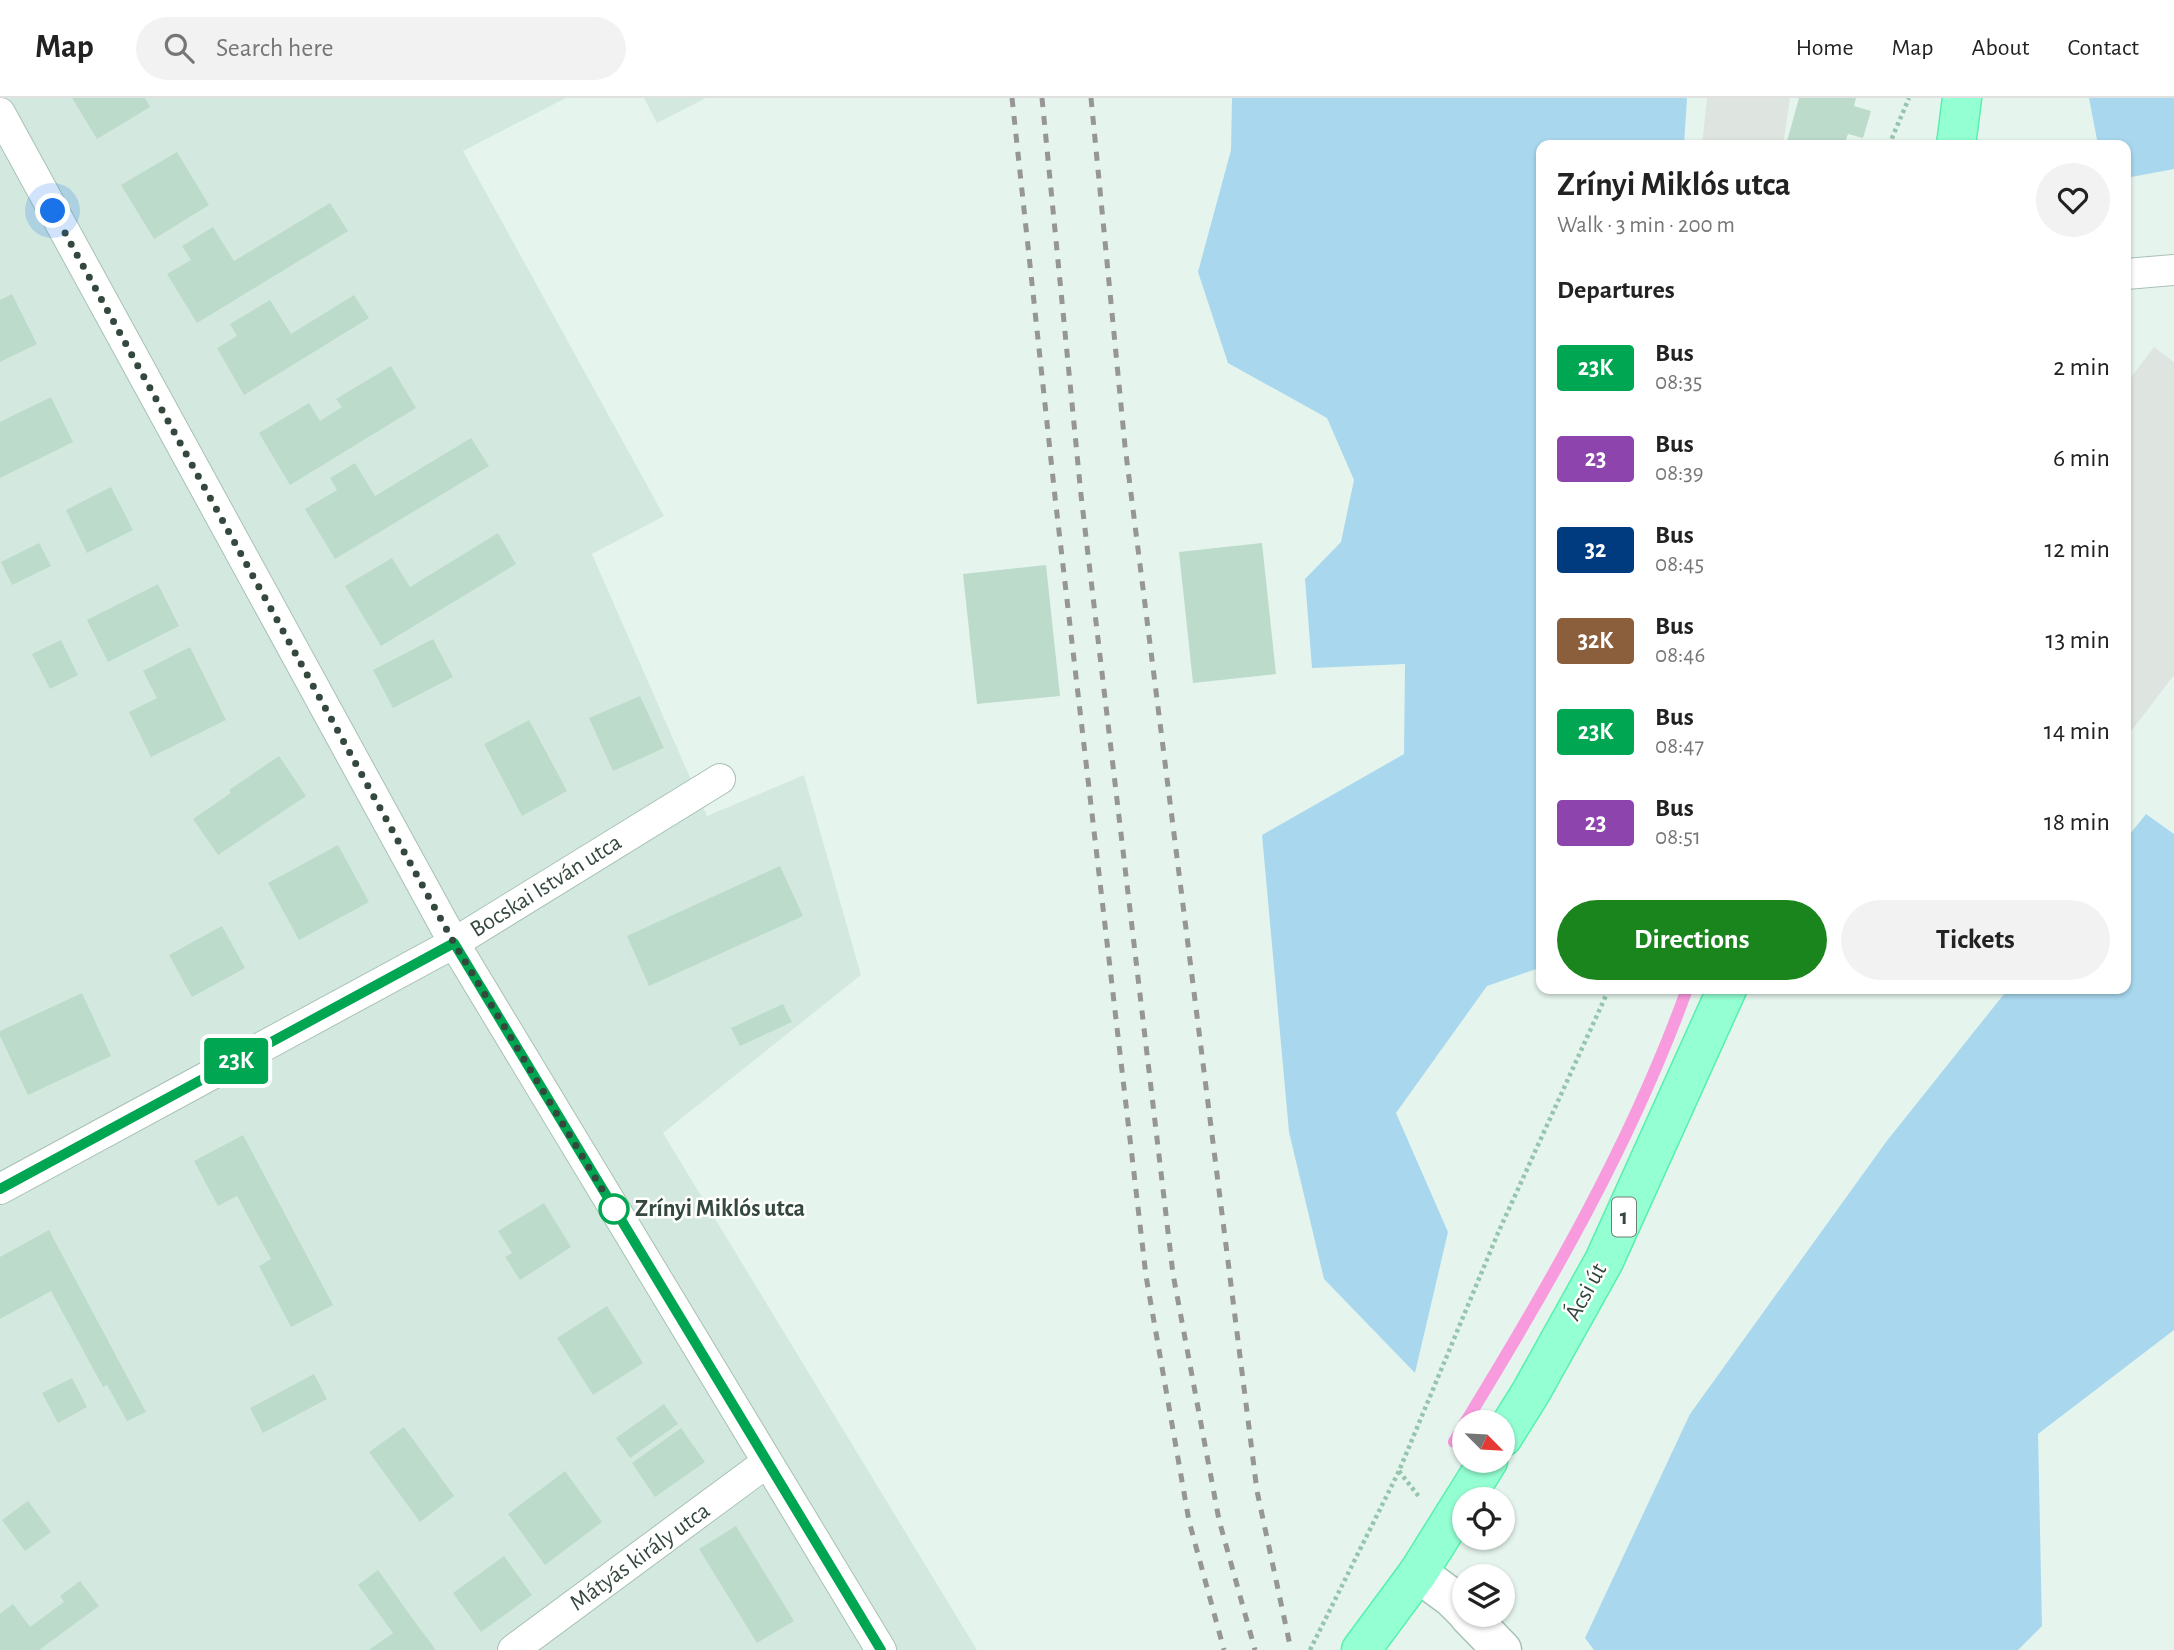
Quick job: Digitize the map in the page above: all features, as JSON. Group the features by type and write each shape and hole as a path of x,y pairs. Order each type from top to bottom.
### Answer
{"main road":[{"path":"1957,140 1962,98"},
{"name":"Ácsi út","path":"1516,1416 1604,1261 1725,994"},
{"path":"1361,1650 1418,1573 1480,1474"}],"street":[{"path":"0,113 454,943 881,1650"},
{"path":"2131,274 2174,270"},
{"name":"Bocskai István utca","path":"0,1189 454,943 720,779"},
{"name":"Mátyás király utca","path":"513,1650 766,1463"},
{"path":"1418,1573 1452,1598"},
{"path":"1480,1627 1502,1650"}],"path":[{"path":"1891,140 1909,98"},
{"path":"1310,1650 1399,1471 1498,1233 1607,994"}],"shaded area":[{"path":"0,98 566,98 463,151 664,516 592,554 707,816 804,775 861,975 663,1133 977,1650 0,1650"},
{"path":"644,98 706,98 657,123"},
{"path":"1232,98 1687,98 1684,140 1536,140 1536,969 1487,986 1396,1113 1448,1232 1415,1373 1324,1279 1289,1132 1262,835 1404,754 1405,664 1312,668 1305,579 1341,542 1354,480 1327,418 1228,363 1198,272 1231,150"},
{"path":"1707,98 1790,98 1784,140 1703,140"},
{"path":"2089,98 2174,98 2174,169 2131,177 2131,140 2097,140"},
{"path":"2154,347 2174,362 2174,675 2131,731 2131,377"},
{"path":"2146,814 2174,834 2174,1330 2038,1434 2042,1626 2018,1650 1594,1650 1585,1638 1690,1414 1886,1142 2004,994 2131,994 2131,833"}],"building":[{"path":"72,98 145,98 150,107 97,139"},
{"path":"1799,98 1856,98 1854,106 1871,111 1863,138 1848,134 1846,140 1787,140"},
{"path":"177,152 209,205 154,239 121,185"},
{"path":"330,203 348,231 197,323 167,274 191,260 182,246 213,227 234,261"},
{"path":"12,294 37,344 0,362 0,300"},
{"path":"354,295 369,318 244,395 217,348 237,336 230,324 270,300 291,334"},
{"path":"391,366 416,408 290,485 259,433 309,403 320,421 342,407 336,399"},
{"path":"51,397 73,442 0,478 0,422"},
{"path":"471,438 489,466 335,559 305,509 337,490 330,478 355,463 375,496"},
{"path":"111,487 133,530 87,553 66,510"},
{"path":"498,533 516,564 381,646 345,586 392,558 410,587"},
{"path":"39,543 51,566 12,585 1,562"},
{"path":"1262,543 1276,674 1193,683 1179,552"},
{"path":"1046,565 1060,696 977,704 963,574"},
{"path":"158,584 179,626 108,662 87,620"},
{"path":"433,639 453,677 393,708 373,670"},
{"path":"61,640 78,675 50,689 32,654"},
{"path":"190,647 226,720 151,757 129,712 157,698 143,671"},
{"path":"640,696 664,748 613,771 589,718"},
{"path":"529,720 567,791 522,816 484,744"},
{"path":"279,756 306,796 218,855 193,819 231,793 229,790"},
{"path":"338,845 369,902 299,940 268,883"},
{"path":"780,866 803,916 649,986 627,936"},
{"path":"222,926 245,968 192,997 169,955"},
{"path":"82,993 111,1056 28,1095 0,1031"},
{"path":"783,1004 792,1022 740,1046 731,1028"},
{"path":"243,1135 333,1305 291,1327 259,1266 271,1259 237,1196 218,1206 194,1161"},
{"path":"544,1203 571,1247 520,1280 505,1257 512,1253 498,1231"},
{"path":"49,1230 146,1412 127,1421 107,1385 103,1387 51,1291 0,1319 0,1257"},
{"path":"607,1306 643,1363 593,1395 557,1338"},
{"path":"314,1374 327,1399 263,1433 250,1408"},
{"path":"72,1378 87,1407 58,1423 42,1393"},
{"path":"664,1404 678,1424 630,1458 616,1438"},
{"path":"404,1427 454,1496 420,1522 369,1452"},
{"path":"681,1428 705,1462 655,1497 632,1463"},
{"path":"565,1471 602,1522 545,1565 508,1514"},
{"path":"28,1501 51,1532 25,1551 2,1520"},
{"path":"736,1526 794,1621 757,1643 699,1549"},
{"path":"504,1556 532,1595 481,1632 453,1593"},
{"path":"378,1570 436,1650 369,1650 393,1633 358,1585"},
{"path":"80,1581 99,1606 39,1650 0,1650 0,1614 13,1604 30,1627 64,1602 60,1596"}],"waterway":[{"path":"1473,1410 1558,1265 1615,1157 1641,1102 1685,994"}],"railway":[{"path":"1012,98 1055,497 1146,1276 1189,1521 1224,1650"},
{"path":"1042,98 1081,495 1173,1274 1219,1520 1255,1650"},
{"path":"1091,98 1125,446 1257,1491 1291,1650"}],"bus line":[{"name":"23K","path":"0,1189 454,943 881,1650"}],"place":[{"name":"Zrínyi Miklós utca","path":"614,1209"}],"route":[{"path":"53,211 454,943 614,1209"}]}
